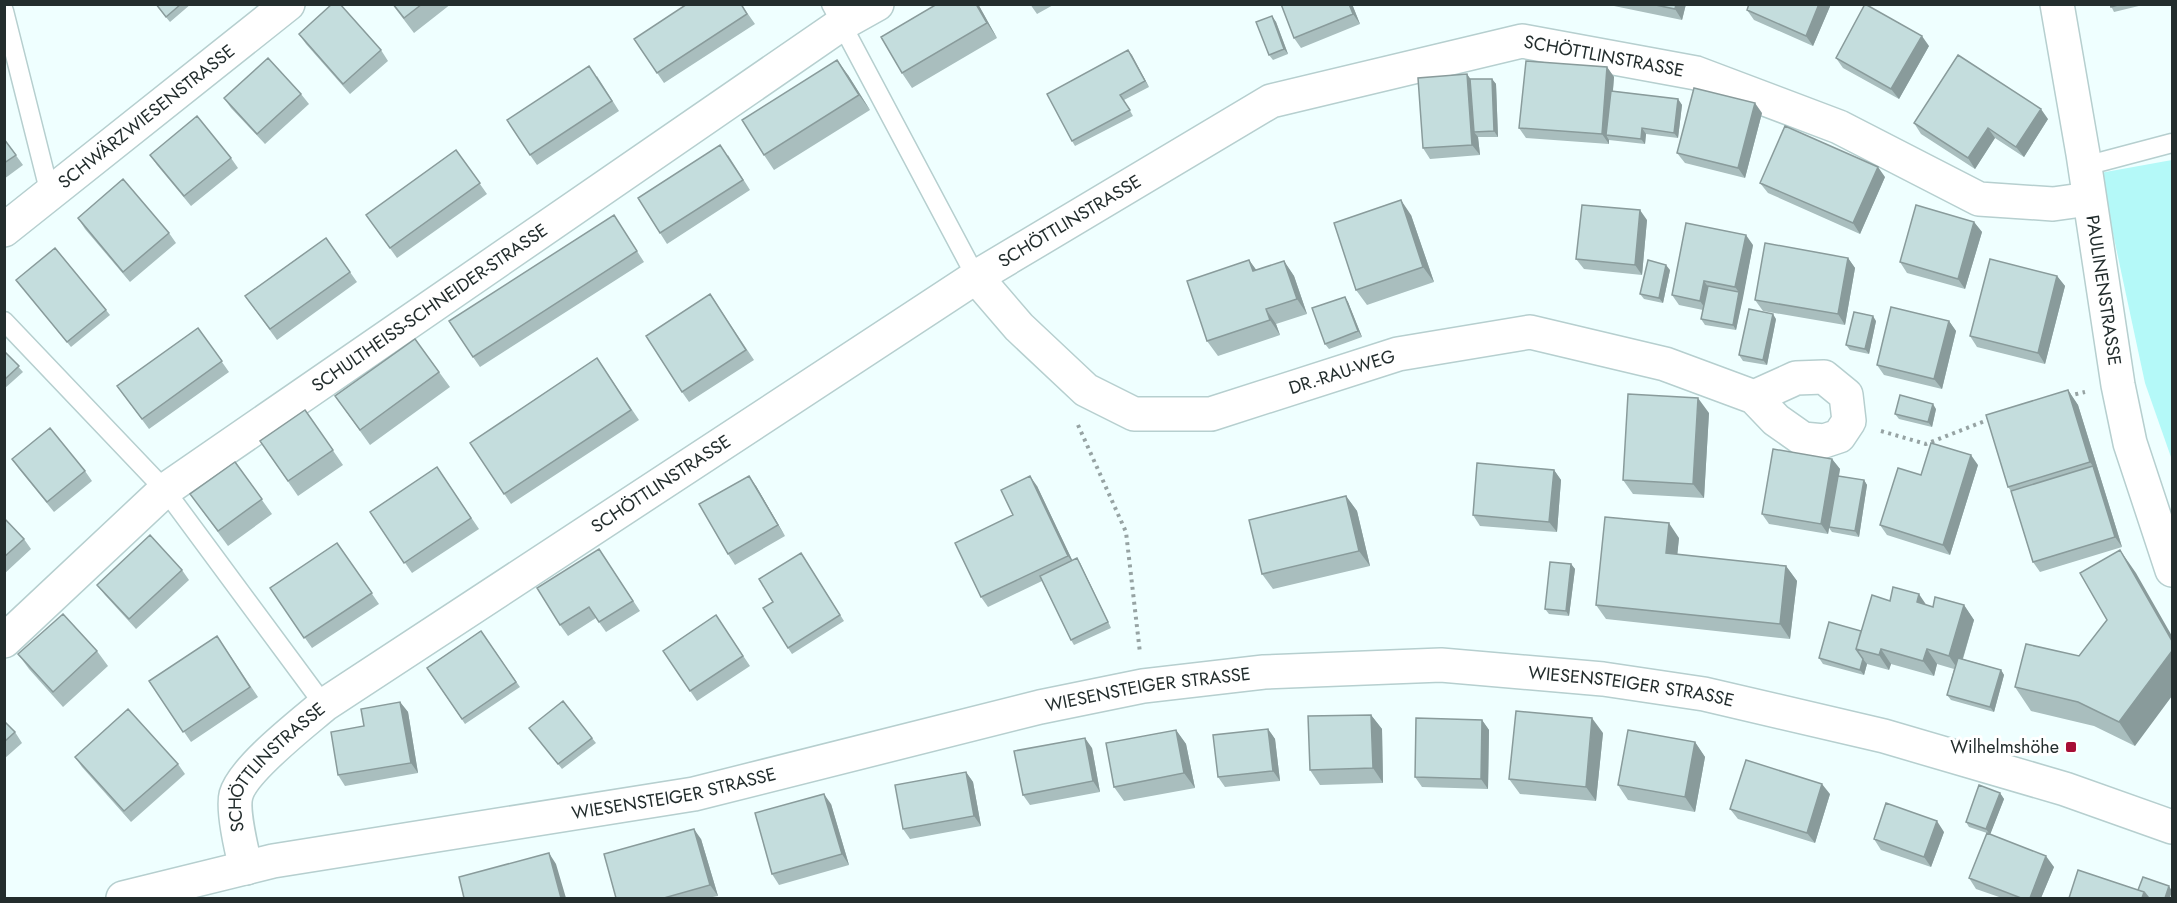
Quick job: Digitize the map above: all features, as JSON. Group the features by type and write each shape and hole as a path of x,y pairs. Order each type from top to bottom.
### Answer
{"street":[{"name":"SCHWÄRZWIESENSTRASSE","path":"4,230 288,4"},
{"name":"SCHULTHEISS-SCHNEIDER-STRASSE","path":"4,641 165,490 837,14 877,4"},
{"name":"PAULINENSTRASSE","path":"2057,4 2085,166 2118,385 2130,443 2172,570"},
{"name":"SCHÖTTLINSTRASSE","path":"246,868 239,839 236,794 258,762 324,705 976,277 1271,101 1522,41 1696,73 1839,127 1979,200 2053,204 2089,200"},
{"name":"DR.-RAU-WEG","path":"976,277 1019,327 1086,390 1134,414 1211,414 1398,354 1530,332 1665,364 1754,397 1776,420 1803,439 1824,441 1839,436 1849,421"},
{"path":"1754,397 1796,378 1824,377 1846,396 1849,421"},
{"name":"WIESENSTEIGER STRASSE","path":"123,898 273,861 694,794 1040,707 1143,686 1264,672 1441,665 1614,681 1704,694 1884,736 2064,789 2172,827"}],"lane":[{"path":"4,11 50,194"},
{"path":"837,14 976,277"},
{"path":"2085,166 2172,143"},
{"path":"4,321 165,490 324,705"}],"path":[{"path":"2062,397 2118,385"},
{"path":"1086,390 1076,419 1126,532 1143,686"},
{"path":"1849,421 1926,444 1997,416"}],"shaded area":[{"path":"2172,160 2172,460 2145,383 2100,173"}],"building":[{"path":"156,4 181,4 166,17"},
{"path":"332,4 340,4 381,50 343,84 299,34"},
{"path":"393,4 422,4 404,18"},
{"path":"687,4 741,4 747,14 657,73 634,39"},
{"path":"937,4 976,4 987,23 902,73 881,37"},
{"path":"1281,4 1349,4 1353,14 1294,38"},
{"path":"1651,4 1676,4 1675,9"},
{"path":"1749,4 1819,4 1806,36 1747,10"},
{"path":"1865,4 1922,36 1891,89 1836,58"},
{"path":"1272,16 1284,49 1269,55 1256,22"},
{"path":"1128,50 1145,81 1120,95 1130,110 1072,141 1047,94"},
{"path":"1958,55 2041,109 2016,147 1988,128 1968,158 1914,123"},
{"path":"268,58 301,94 257,134 224,98"},
{"path":"837,60 859,95 764,155 742,120"},
{"path":"1526,61 1607,67 1602,134 1519,128"},
{"path":"589,66 612,101 530,155 507,120"},
{"path":"1467,74 1472,145 1423,148 1418,78"},
{"path":"1470,79 1492,79 1494,131 1474,132"},
{"path":"1694,88 1755,103 1738,168 1677,153"},
{"path":"1611,91 1678,99 1674,133 1642,128 1641,139 1606,135"},
{"path":"197,116 231,158 184,196 150,155"},
{"path":"1785,126 1878,167 1853,223 1760,183"},
{"path":"4,139 16,155 4,163"},
{"path":"720,145 743,180 660,233 638,198"},
{"path":"456,150 480,183 390,248 366,215"},
{"path":"123,179 169,233 123,272 78,218"},
{"path":"1401,200 1423,267 1356,290 1334,223"},
{"path":"1582,205 1640,210 1635,265 1576,259"},
{"path":"1916,205 1974,222 1958,279 1900,262"},
{"path":"614,215 637,251 473,357 449,321"},
{"path":"1686,223 1746,235 1735,287 1704,281 1700,301 1672,295"},
{"path":"326,238 350,272 270,329 245,296"},
{"path":"1765,243 1848,258 1838,314 1755,300"},
{"path":"55,248 106,310 67,342 16,280"},
{"path":"1990,259 2057,276 2038,353 1970,336"},
{"path":"1249,260 1253,271 1284,261 1297,299 1266,309 1270,320 1207,341 1187,281"},
{"path":"1648,260 1666,265 1659,298 1640,294"},
{"path":"1708,286 1739,292 1733,325 1701,319"},
{"path":"710,294 746,350 682,392 646,336"},
{"path":"1345,297 1358,331 1325,344 1312,308"},
{"path":"1891,307 1949,321 1934,379 1877,365"},
{"path":"1749,309 1773,314 1763,360 1739,355"},
{"path":"1854,312 1873,316 1865,349 1846,345"},
{"path":"198,328 222,361 142,419 117,386"},
{"path":"415,339 439,372 360,430 335,396"},
{"path":"4,351 19,366 4,380"},
{"path":"597,358 631,410 504,494 470,443"},
{"path":"2068,390 2090,462 2008,487 1986,415"},
{"path":"1628,394 1698,398 1693,484 1623,480"},
{"path":"1900,395 1933,404 1928,422 1895,414"},
{"path":"305,410 333,450 288,481 260,441"},
{"path":"50,428 85,471 47,502 12,459"},
{"path":"1931,443 1971,455 1943,545 1880,525 1898,468 1921,475"},
{"path":"1773,449 1832,459 1821,524 1762,514"},
{"path":"235,462 262,499 218,531 190,494"},
{"path":"1477,463 1554,470 1549,522 1473,515"},
{"path":"2093,466 2115,537 2033,562 2011,491"},
{"path":"437,467 471,518 404,563 370,512"},
{"path":"749,476 778,525 728,554 699,504"},
{"path":"1030,476 1068,556 981,597 955,543 1013,515 1001,490"},
{"path":"1838,476 1864,480 1855,531 1829,527"},
{"path":"1346,496 1359,551 1262,574 1249,520"},
{"path":"1605,517 1669,523 1666,553 1786,566 1780,624 1596,605"},
{"path":"4,518 24,539 4,557"},
{"path":"150,535 182,570 129,619 97,585"},
{"path":"337,543 372,593 304,638 270,588"},
{"path":"599,549 633,601 599,622 589,607 560,625 537,588"},
{"path":"2120,550 2172,641 2172,651 2119,722 2078,702 2015,687 2026,644 2079,656 2107,620 2080,573"},
{"path":"801,553 840,615 788,648 763,608 773,602 759,579"},
{"path":"1077,558 1108,622 1071,640 1040,576"},
{"path":"1550,562 1571,564 1566,611 1545,609"},
{"path":"1893,587 1919,594 1917,602 1933,607 1935,597 1964,605 1949,656 1927,649 1923,661 1881,649 1879,655 1856,649 1872,595 1890,601"},
{"path":"63,614 97,651 53,692 18,654"},
{"path":"716,615 743,656 690,691 663,651"},
{"path":"1829,622 1861,631 1856,649 1863,659 1860,670 1819,658"},
{"path":"481,631 516,682 462,719 427,668"},
{"path":"217,636 250,687 183,732 149,681"},
{"path":"1958,658 2001,670 1990,707 1947,695"},
{"path":"563,701 592,738 558,764 529,728"},
{"path":"400,702 411,763 338,775 331,732 364,726 361,709"},
{"path":"128,709 178,764 124,811 75,757"},
{"path":"1516,711 1592,718 1586,787 1509,779"},
{"path":"1371,715 1373,768 1310,770 1308,716"},
{"path":"1416,718 1482,720 1481,779 1415,777"},
{"path":"4,721 15,732 4,742"},
{"path":"1268,729 1273,771 1218,777 1213,735"},
{"path":"1176,730 1184,773 1114,787 1106,743"},
{"path":"1628,730 1695,742 1685,797 1618,785"},
{"path":"1085,738 1093,781 1023,795 1014,751"},
{"path":"1746,760 1822,784 1807,833 1730,809"},
{"path":"966,772 974,816 903,829 895,785"},
{"path":"1979,785 2000,793 1986,829 1966,822"},
{"path":"824,794 842,854 772,874 755,813"},
{"path":"1886,803 1937,821 1924,857 1874,839"},
{"path":"694,829 710,885 664,898 616,898 604,854"},
{"path":"1987,833 2046,856 2030,898 2021,898 1969,878"},
{"path":"549,853 561,898 464,898 459,877"},
{"path":"2078,870 2144,892 2142,898 2069,898"},
{"path":"2143,877 2169,886 2165,898 2147,898 2144,892 2138,890"}],"place":[{"name":"Wilhelmshöhe","path":"2071,747"}]}
